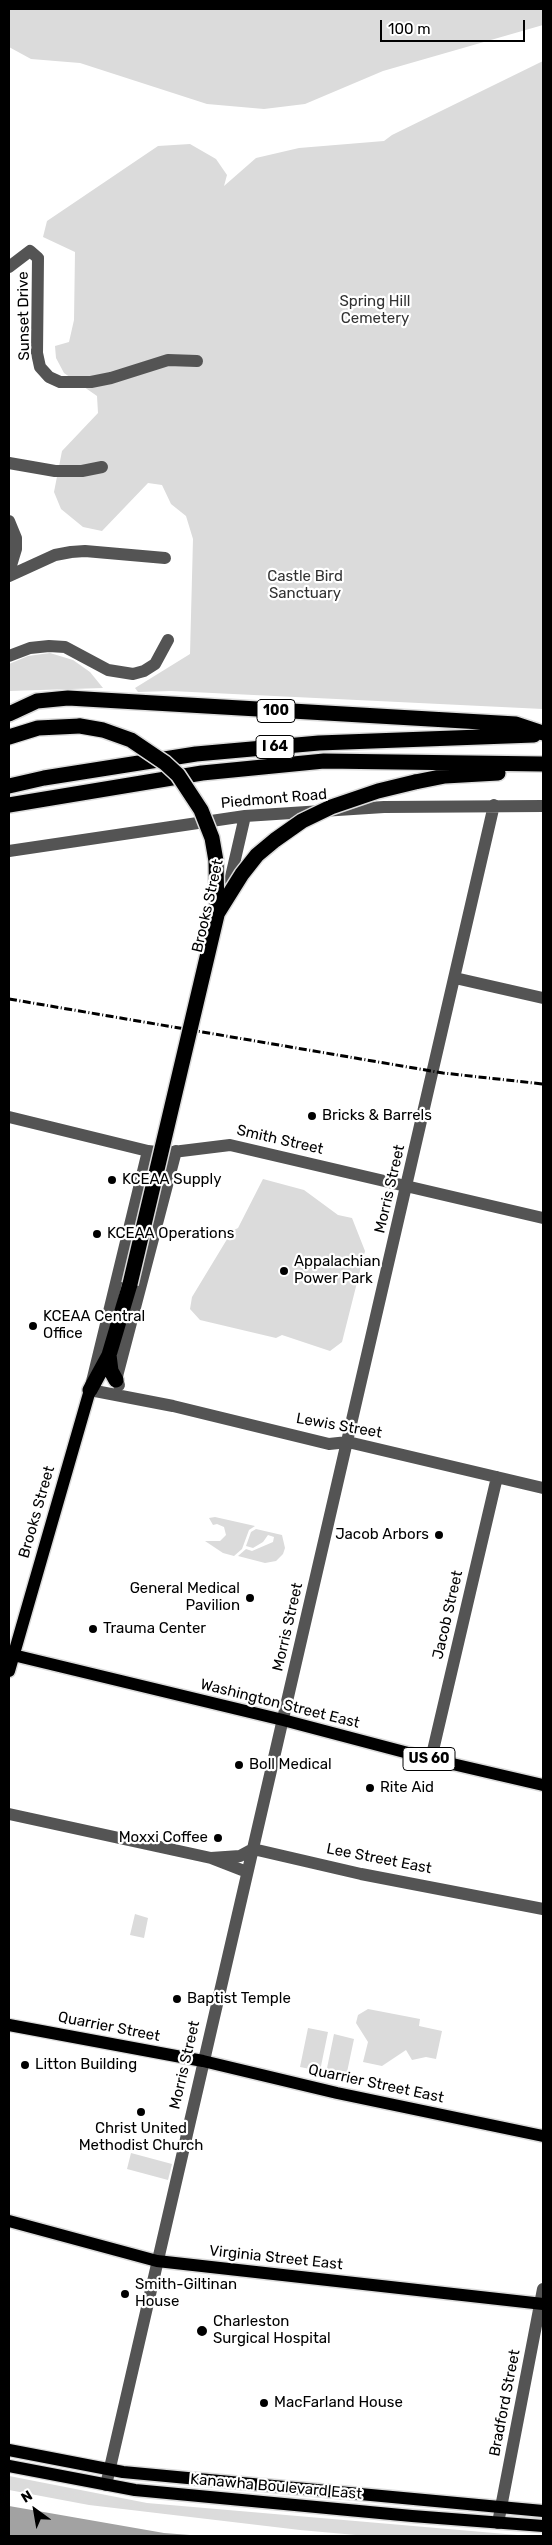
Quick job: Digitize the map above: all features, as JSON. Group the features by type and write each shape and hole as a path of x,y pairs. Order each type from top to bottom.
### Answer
{"highway":[{"name":"100","path":"9,714 38,701 68,698 516,724 543,734"},
{"path":"9,737 38,728 80,726 117,734 149,751 178,775 193,795 201,810 216,861 216,915 130,1284 109,1356 90,1390"},
{"name":"I 64","path":"9,786 44,778 215,752 319,743 543,734"},
{"name":"I 64","path":"9,805 202,773 324,761 543,764"},
{"path":"216,915 252,861 282,835 302,821 331,807 415,782 445,776 543,770"},
{"path":"109,1356 111,1371 116,1380"}],"main road":[{"name":"Brooks Street","path":"9,1671 11,1655 90,1390"},
{"name":"Washington Street East","path":"11,1655 543,1785"},
{"name":"Quarrier Street","path":"9,2025 203,2061"},
{"name":"Quarrier Street East","path":"203,2061 337,2093 543,2136"},
{"name":"Virginia Street East","path":"9,2221 157,2261 542,2304"},
{"name":"Kanawha Boulevard East","path":"9,2450 109,2470 543,2511"},
{"name":"Kanawha Boulevard East","path":"9,2466 135,2490 543,2526"}],"street":[{"name":"Sunset Drive","path":"9,268 30,251 38,258 37,353 40,367 49,377 60,382 91,382 168,360 197,361"},
{"path":"9,463 54,471 82,471 102,467"},
{"path":"9,521 16,538 16,549 9,572"},
{"path":"9,576 55,555 71,552 84,551 165,558"},
{"path":"9,656 30,648 65,647 108,670 133,674 144,671 155,664 168,640"},
{"name":"Morris Street","path":"106,2485 494,805"},
{"name":"Piedmont Road","path":"9,851 245,816 384,807 543,806"},
{"name":"Brooks Street","path":"202,1004 245,816"},
{"path":"455,978 543,998"},
{"name":"Smith Street","path":"9,1117 148,1151 165,1153 230,1145 407,1188 543,1218"},
{"path":"90,1390 148,1151"},
{"path":"128,1397 116,1380 176,1152"},
{"name":"Lewis Street","path":"90,1390 128,1397 329,1444 348,1442 543,1488"},
{"name":"Jacob Street","path":"431,1759 497,1477"},
{"path":"9,1814 211,1858 247,1872"},
{"path":"211,1858 240,1856 253,1849"},
{"name":"Lee Street East","path":"253,1849 361,1874 543,1908"},
{"name":"Bradford Street","path":"498,2523 542,2304 543,2289"}],"green space":[{"path":"9,9 543,9 543,25 383,71 305,104 264,109 207,104 80,63 31,59 9,47"},
{"path":"543,61 543,709 171,691 138,692 135,688 190,654 193,539 186,516 171,504 162,485 148,483 102,531 83,527 61,509 54,492 62,451 98,413 97,396 64,373 56,358 55,346 69,342 74,320 75,252 43,237 47,221 158,146 190,144 216,159 227,175 224,186 256,158 299,148 384,141 392,135"},
{"path":"50,653 73,660 90,672 103,688 9,691 9,664 28,656"},
{"name":"Appalachian Power Park","path":"263,1179 304,1190 338,1215 352,1218 365,1251 342,1342 330,1351 282,1335 276,1338 200,1320 190,1309 192,1297 232,1231 238,1228"},
{"path":"215,1517 255,1526 249,1530 242,1549 234,1556 223,1553 205,1541 220,1541 226,1535 224,1527 217,1524 213,1525 209,1518"},
{"path":"256,1529 282,1535 285,1548 283,1554 276,1561 265,1563 238,1556 246,1549 252,1551 273,1542 274,1537 268,1535 263,1542 253,1548 246,1546 251,1532"},
{"path":"135,1914 148,1918 144,1938 130,1935"},
{"path":"368,2009 420,2019 419,2026 442,2031 436,2059 426,2057 412,2060 406,2050 382,2066 363,2062 368,2042 356,2023 358,2015"},
{"path":"308,2028 328,2032 320,2071 300,2067"},
{"path":"334,2034 354,2039 346,2077 326,2073"},
{"path":"131,2153 172,2164 168,2180 127,2169"},
{"path":"9,2476 147,2503 529,2536 367,2536 300,2530 89,2505 9,2490"}],"shaded area":[{"path":"9,2506 164,2533 203,2536 9,2536"}],"railway":[{"path":"9,999 443,1073 543,1084"}],"place":[{"name":"Bricks & Barrels","path":"312,1116"},
{"name":"KCEAA Supply","path":"112,1180"},
{"name":"KCEAA Operations","path":"97,1234"},
{"name":"Appalachian Power Park","path":"284,1271"},
{"name":"KCEAA Central Office","path":"33,1326"},
{"name":"Jacob Arbors","path":"439,1535"},
{"name":"General Medical Pavilion","path":"250,1598"},
{"name":"Trauma Center","path":"93,1629"},
{"name":"Boll Medical","path":"239,1765"},
{"name":"Rite Aid","path":"370,1788"},
{"name":"Moxxi Coffee","path":"218,1838"},
{"name":"Baptist Temple","path":"177,1999"},
{"name":"Litton Building","path":"25,2065"},
{"name":"Christ United Methodist Church","path":"141,2112"},
{"name":"Smith-Giltinan House","path":"125,2294"},
{"name":"Charleston Surgical Hospital","path":"202,2331"},
{"name":"MacFarland House","path":"264,2403"}],"park label":[{"name":"Spring Hill Cemetery","path":"375,310"},
{"name":"Castle Bird Sanctuary","path":"305,586"}]}
